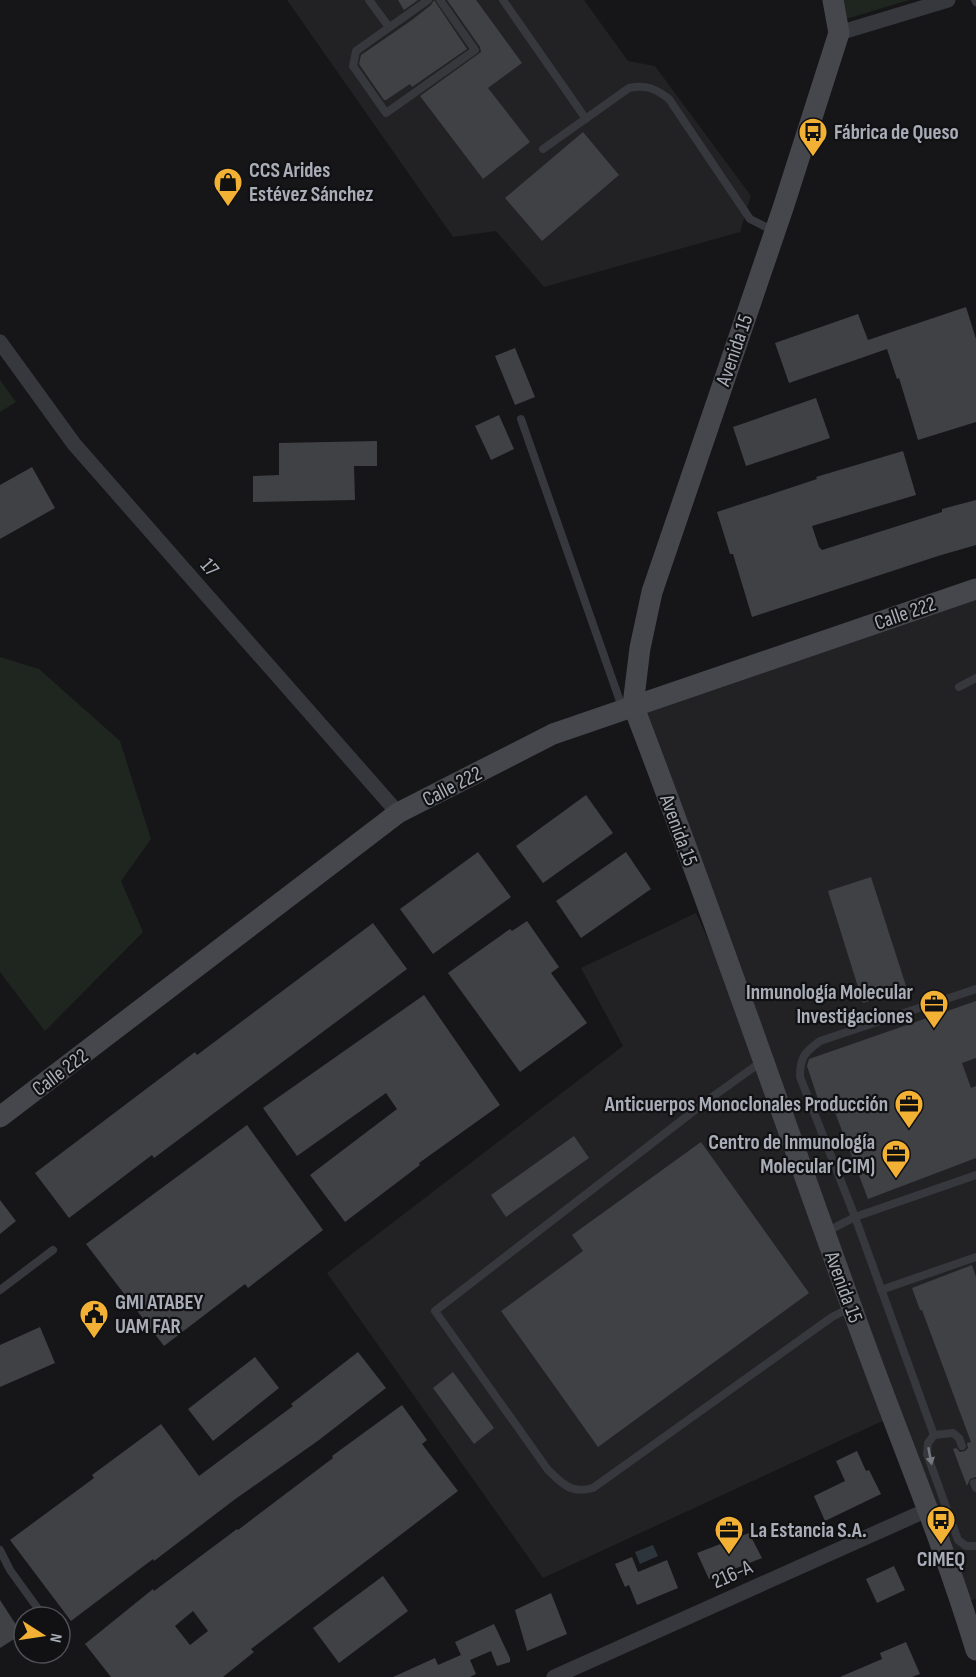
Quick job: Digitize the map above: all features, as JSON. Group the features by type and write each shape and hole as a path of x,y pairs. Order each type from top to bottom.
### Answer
{"street":[{"name":"Avenida 15","path":"832,0 839,33 775,232 652,592 628,707 764,1060 851,1307 927,1510 969,1601 976,1650"},
{"path":"839,33 948,0"},
{"name":"17","path":"0,342 74,444 398,813"},
{"name":"Calle 222","path":"0,1118 398,813 553,734 976,589"},
{"name":"216-A","path":"554,1677 927,1510"}],"lane":[{"path":"369,0 389,27"},
{"path":"428,0 356,51 353,66 386,113 475,50 440,0"},
{"path":"503,0 586,119"},
{"path":"543,149 629,88 640,86 655,89 669,99 750,219 775,232"},
{"path":"521,419 628,707"},
{"path":"959,687 976,678"},
{"path":"934,1435 855,1218 800,1077 800,1062 806,1051 820,1041 976,989"},
{"path":"764,1060 708,1100 435,1311 548,1470 567,1487 583,1491 593,1488 832,1317 851,1307"},
{"path":"825,1233 855,1218 976,1175"},
{"path":"0,1290 53,1250"},
{"path":"881,1290 976,1257"},
{"path":"962,1446 959,1438 953,1433 934,1435 928,1443 927,1454 958,1540 966,1546 976,1546"},
{"path":"0,1550 10,1570 35,1605"}],"shaded area":[{"path":"287,0 584,0 628,61 655,66 751,196 740,232 544,287 496,231 453,237"},
{"path":"843,0 909,0 846,19"},
{"path":"0,380 16,402 0,412"},
{"path":"976,589 976,1599 968,1601 891,1417 543,1578 327,1273 623,1046 581,968 696,913 759,1050 633,705"},
{"path":"0,657 39,669 120,741 151,839 121,881 143,932 45,1031 0,972"},
{"path":"653,1545 658,1556 640,1564 635,1552"}],"building":[{"path":"398,0 418,0 404,10"},
{"path":"434,0 467,49 412,87 410,84 384,100 359,64 361,55 412,20"},
{"path":"447,0 476,0 522,63 488,88 530,142 483,179 420,96 481,52 480,47"},
{"path":"583,132 619,175 542,241 505,198"},
{"path":"966,307 976,339 976,422 918,440 899,378 897,379 887,349 789,383 775,343 858,314 868,340"},
{"path":"515,348 535,397 515,405 495,356"},
{"path":"816,398 830,438 746,466 733,427"},
{"path":"499,415 514,449 491,460 475,426"},
{"path":"377,441 377,466 354,466 355,500 253,502 253,476 279,475 279,443"},
{"path":"903,451 916,495 812,526 819,547 822,550 942,512 942,509 976,500 976,545 752,617 733,554 730,554 717,512 817,479 816,477"},
{"path":"32,467 55,508 0,539 0,485"},
{"path":"586,795 613,833 543,883 516,846"},
{"path":"478,852 511,897 433,954 400,909"},
{"path":"626,852 651,889 581,938 556,901"},
{"path":"871,877 907,989 863,1003 828,891"},
{"path":"527,921 559,967 551,973 587,1023 520,1072 448,973 510,929 512,931"},
{"path":"373,923 407,969 154,1158 152,1155 69,1218 35,1173 195,1052 197,1055"},
{"path":"424,995 500,1105 419,1163 420,1165 345,1222 310,1175 397,1109 386,1093 297,1156 263,1108"},
{"path":"976,1001 976,1058 962,1063 971,1088 976,1086 976,1158 868,1199 833,1107 822,1111 807,1066 809,1059"},
{"path":"247,1125 323,1230 248,1288 245,1284 164,1346 86,1244"},
{"path":"574,1136 589,1158 506,1217 491,1195"},
{"path":"701,1142 809,1293 598,1447 501,1311 583,1251 572,1235"},
{"path":"0,1200 16,1221 0,1234"},
{"path":"972,1265 976,1277 976,1477 970,1479 967,1486 953,1449 956,1448 960,1452 965,1451 968,1448 967,1443 971,1442 912,1288"},
{"path":"40,1327 55,1363 0,1387 0,1345"},
{"path":"358,1352 386,1388 319,1440 72,1620 72,1605 59,1605 10,1540 94,1478 92,1475 161,1424 199,1476 293,1406 291,1404"},
{"path":"255,1357 279,1388 213,1441 188,1409"},
{"path":"453,1372 494,1428 474,1444 433,1388"},
{"path":"402,1405 427,1440 422,1444 458,1491 251,1649 254,1652 223,1677 111,1677 85,1644 153,1589 154,1591 238,1530 333,1458 332,1456","holes":["193,1611 208,1631 190,1645 175,1626"]},
{"path":"857,1451 866,1471 869,1470 881,1494 825,1521 814,1496 845,1481 836,1461"},
{"name":"La Estancia S.A.","path":"749,1533 762,1558 709,1579 697,1553"},
{"path":"632,1557 638,1572 667,1560 678,1588 637,1605 629,1585 625,1587 615,1564"},
{"path":"894,1566 905,1590 877,1603 866,1579"},
{"path":"383,1576 408,1611 339,1663 313,1628"},
{"path":"551,1593 567,1634 527,1651 515,1610"},
{"path":"0,1600 12,1619 12,1640 0,1648"},
{"path":"494,1624 510,1662 497,1666 491,1651 470,1660 476,1674 470,1677 393,1677 435,1658 438,1665 461,1655 455,1642"},
{"path":"906,1642 920,1674 912,1677 840,1677 882,1659 880,1653"}],"place":[{"name":"Fábrica de Queso","path":"813,158"},
{"name":"CCS Arides Estévez Sánchez","path":"228,208"},
{"name":"Inmunología Molecular Investigaciones","path":"934,1030"},
{"name":"Anticuerpos Monoclonales Producción","path":"909,1130"},
{"name":"Centro de Inmunología Molecular (CIM)","path":"896,1180"},
{"name":"GMI ATABEY UAM FAR","path":"94,1340"},
{"name":"CIMEQ","path":"941,1546"},
{"name":"La Estancia S.A.","path":"729,1556"}]}
